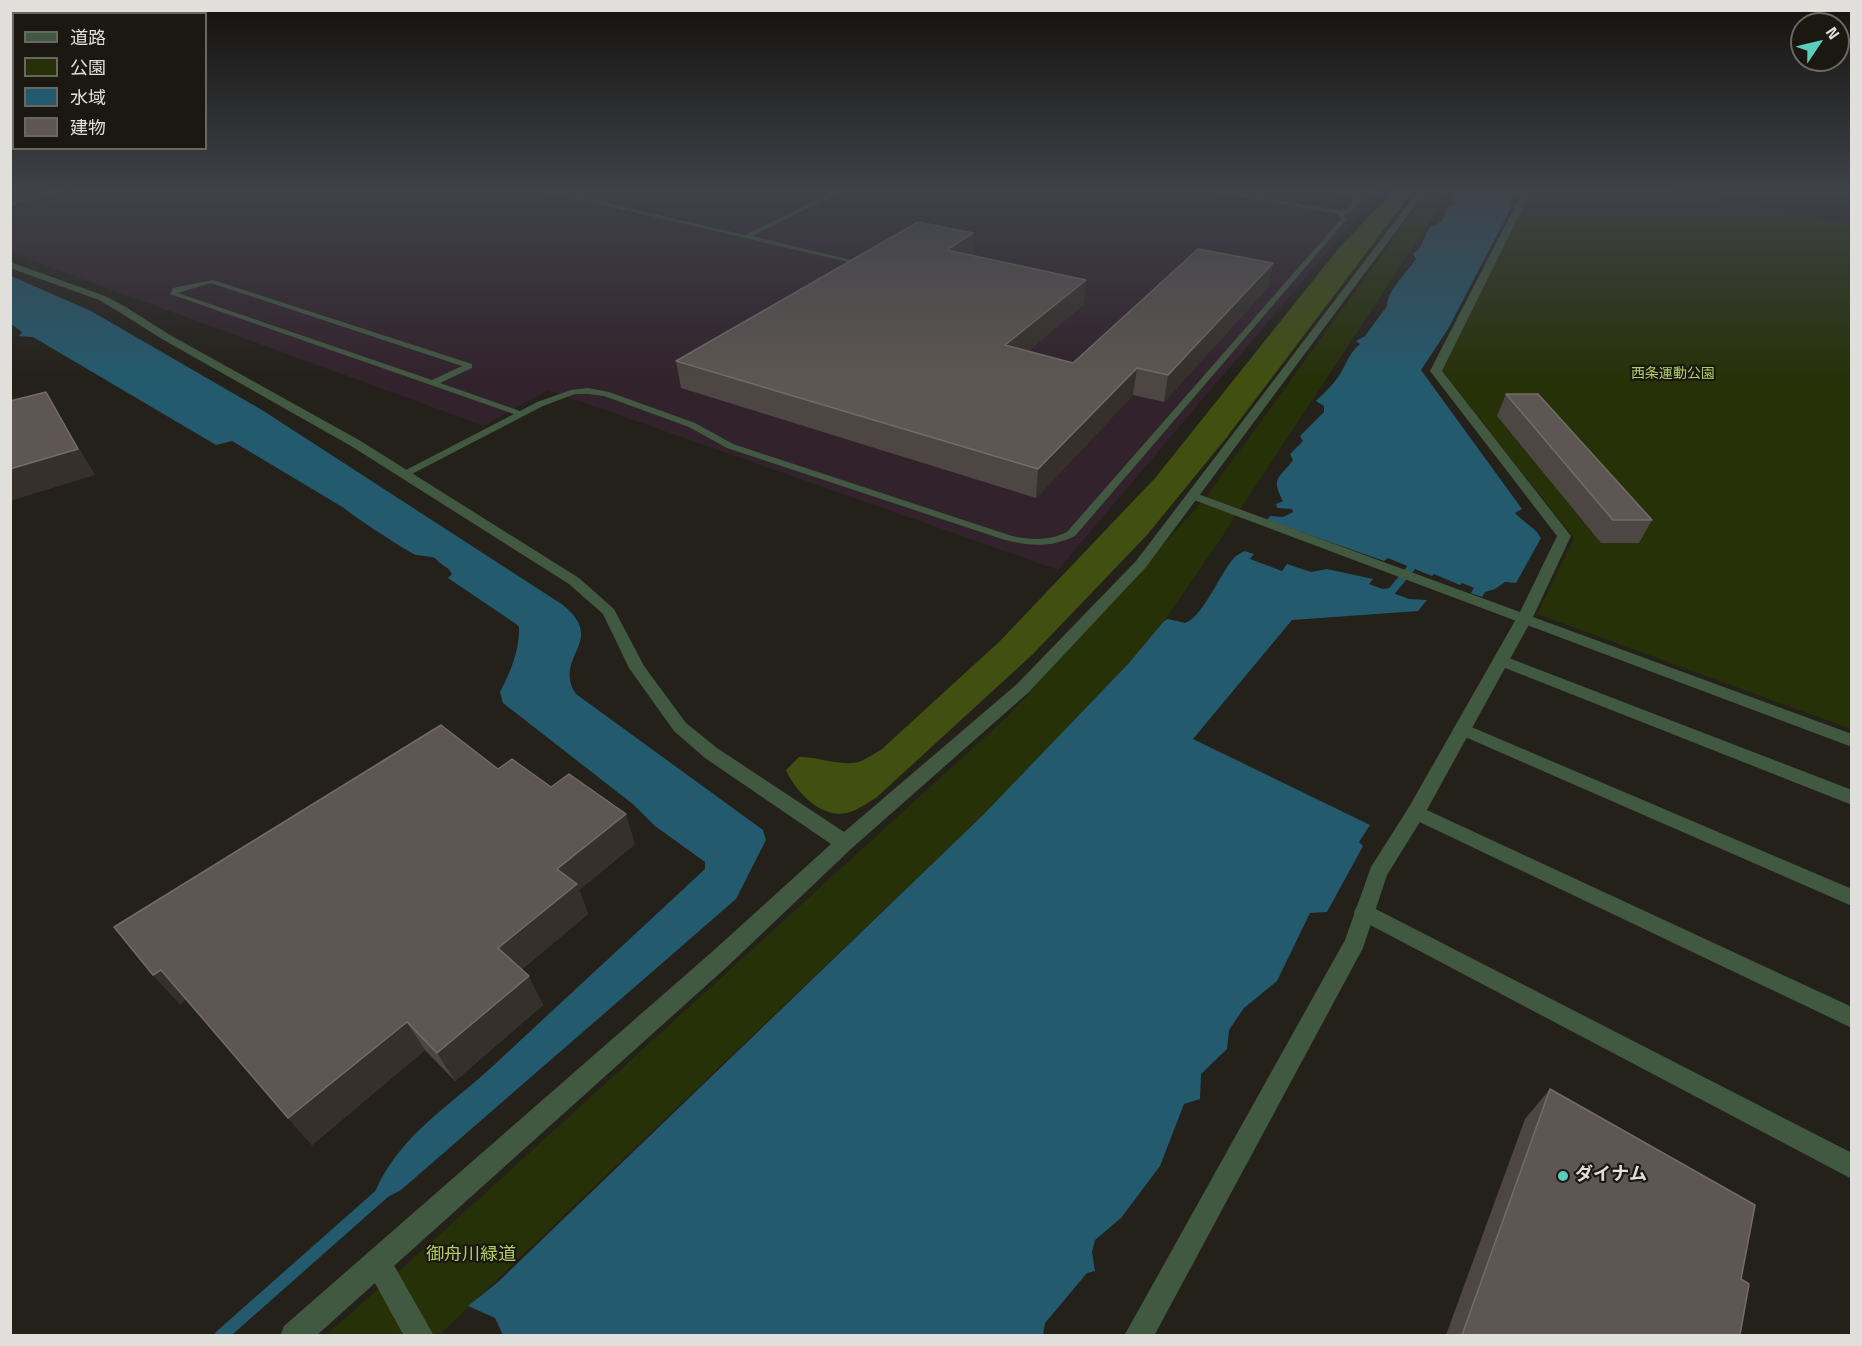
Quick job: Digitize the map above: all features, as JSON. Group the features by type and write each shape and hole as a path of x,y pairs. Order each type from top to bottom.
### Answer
{"street":[{"path":"294,1335 721,958 845,843 1023,688 1141,564 1375,254"},
{"path":"1138,1335 1354,942 1378,873 1416,812 1502,660 1564,536 1436,371 1495,254"},
{"path":"10,265 102,298 405,474 574,581 595,597 609,612 637,668 681,727 711,753 845,843"},
{"path":"1193,497 1851,741"},
{"path":"1502,660 1851,798"},
{"path":"1462,729 1851,898"},
{"path":"1416,812 1851,1018"},
{"path":"1364,912 1851,1167"},
{"path":"376,1263 420,1335"}],"lane":[{"path":"820,254 852,261"},
{"path":"405,474 555,397 588,391 606,394 692,426 730,446 1009,538 1029,543 1053,544 1071,534 1314,254"},
{"path":"433,384 469,366 211,281 176,290 174,294 433,384 521,414"}],"shaded area":[{"path":"13,254 1326,254 1058,570 548,390 484,426"}],"green space":[{"path":"1334,254 1366,254 1227,437 1147,535 1033,654 877,797 853,811 842,814 822,809 804,796 786,770 799,757 854,763 882,749 1000,641 1156,477"},
{"name":"御舟川緑道","path":"1382,254 1409,254 1164,621 1129,663 983,815 439,1335 325,1336 435,1239 1010,714 1206,497"},
{"name":"西条運動公園","path":"1500,254 1851,254 1851,729 1537,614 1574,538 1442,371"}],"water":[{"path":"1413,254 1487,254 1448,329 1421,370 1522,509 1515,513 1541,538 1516,583 1505,582 1485,592 1482,597 1471,593 1474,588 1462,583 1460,585 1434,574 1432,576 1388,558 1384,561 1267,520 1270,516 1283,517 1293,512 1292,509 1277,508 1276,504 1283,501 1277,487 1278,478 1293,460 1290,454 1303,441 1300,436 1324,412 1324,406 1316,401 1339,376 1360,344 1356,341 1365,336 1387,306 1390,294 1416,259"},
{"path":"11,276 91,311 262,410 563,605 581,629 581,639 570,669 570,681 576,694 763,830 766,840 736,899 401,1190 380,1201 374,1194 384,1173 411,1138 494,1065 705,869 705,862 655,826 634,805 503,703 500,692 511,669 518,644 519,627 516,624 448,578 452,574 435,558 416,555 344,508 232,441 216,445 33,337 19,336 22,332 11,324"},
{"path":"1244,551 1254,554 1250,559 1282,571 1287,564 1311,572 1327,569 1373,579 1369,584 1409,599 1427,600 1418,611 1292,620 1193,739 1370,825 1359,842 1363,846 1327,912 1310,913 1277,981 1244,1008 1229,1030 1227,1049 1201,1074 1200,1099 1184,1104 1160,1166 1121,1218 1095,1240 1092,1252 1095,1271 1087,1273 1045,1323 1043,1335 503,1335 495,1318 468,1306 498,1282 983,815 1129,663 1164,621 1168,619 1185,623 1198,613 1233,559"}],"building":[{"path":"863,254 965,254 1086,280 1005,345 1073,363 1193,254 1224,254 1273,263 1168,375 1137,368 1038,469 676,361"},
{"path":"46,392 78,449 10,469 10,401"},
{"path":"1506,394 1538,394 1652,520 1613,520"},
{"path":"441,725 498,769 512,759 551,787 569,774 626,814 557,869 577,884 498,948 529,976 437,1053 407,1022 288,1118 161,970 153,975 114,927"},
{"name":"ダイナム","path":"1550,1089 1755,1205 1741,1279 1749,1284 1740,1335 1462,1335"}],"waterway":[{"path":"1382,593 1391,592 1411,568 1410,559"},
{"path":"221,1336 385,1191"}],"place":[{"name":"ダイナム","path":"1563,1176"}]}
